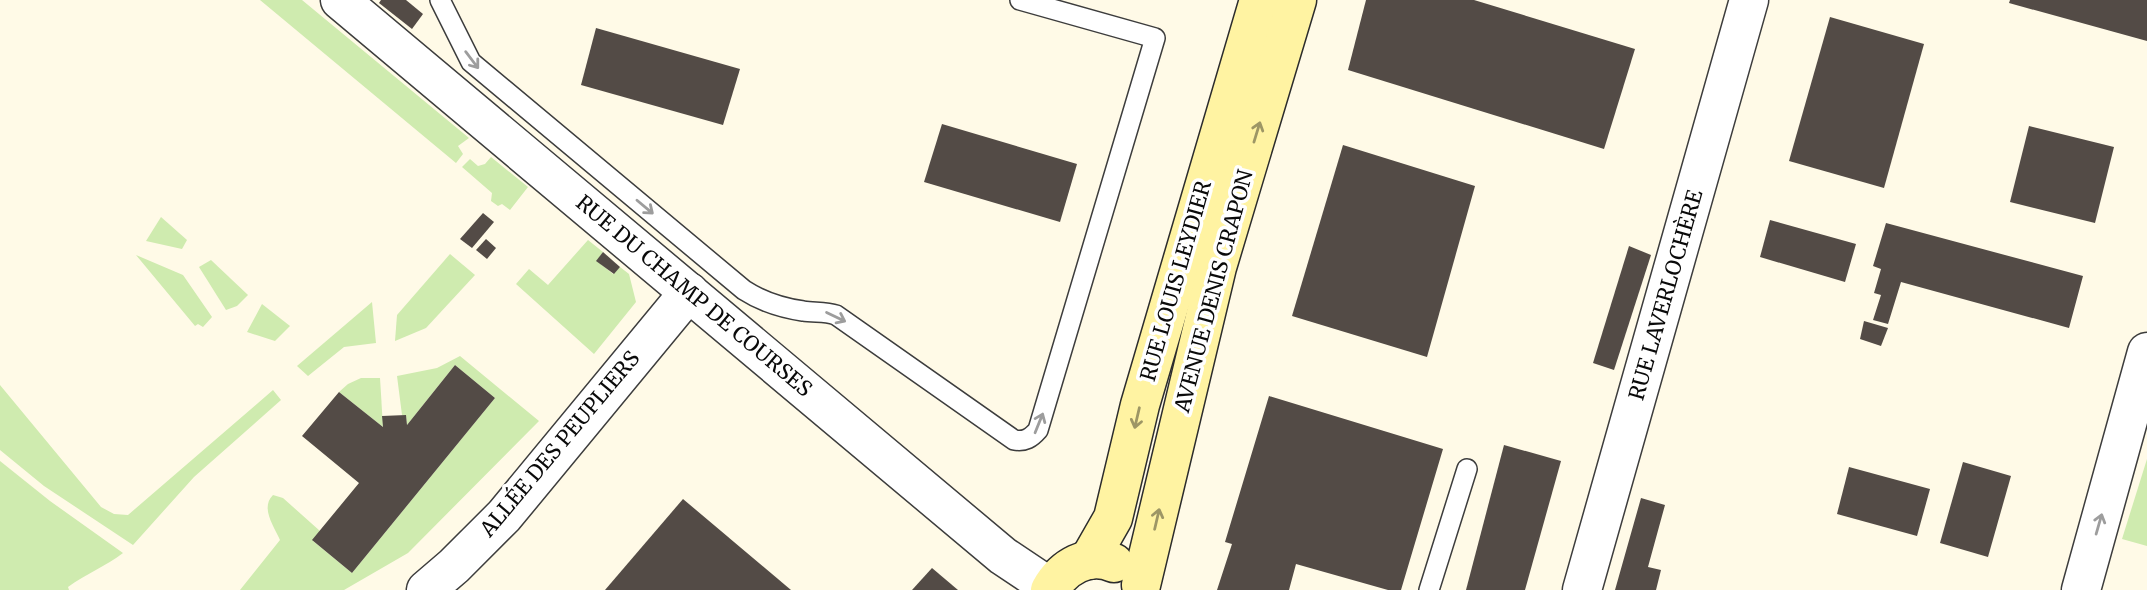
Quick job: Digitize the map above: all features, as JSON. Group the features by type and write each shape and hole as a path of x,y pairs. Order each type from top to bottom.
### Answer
{"main road":[{"name":"RUE LOUIS LEYDIER","path":"1089,560 1113,518 1140,405 1259,0"},
{"name":"AVENUE DENIS CRAPON","path":"1142,587 1217,267 1297,0"},
{"path":"1051,589 1060,575 1073,565 1089,560 1109,561 1128,569 1142,587"}],"street":[{"name":"RUE DU CHAMP DE COURSES","path":"340,0 1003,556 1051,589"},
{"name":"RUE LAVERLOCHÈRE","path":"1582,590 1749,0"},
{"name":"ALLÉE DES PEUPLIERS","path":"425,590 454,566 504,516 689,292"},
{"path":"2081,590 2147,352"}],"lane":[{"path":"440,0 471,62 744,290 758,299 804,312 836,314 1014,440 1022,441 1032,437 1038,430 1156,38 1020,0"},
{"path":"1429,590 1467,469"}],"green space":[{"path":"260,0 302,0 469,138 458,146 463,154 456,163"},
{"path":"491,157 528,187 510,210 491,201 492,193 462,167 470,159 478,166 485,164"},
{"path":"161,217 187,240 182,249 146,241"},
{"path":"588,240 603,252 597,261 613,274 620,267 629,274 636,302 594,354 516,284 529,269 548,285"},
{"path":"450,254 475,275 426,328 395,341 397,315"},
{"path":"136,255 183,275 212,317 203,327 198,324 195,326"},
{"path":"211,260 248,295 237,306 226,310 199,267"},
{"path":"372,302 376,343 344,347 308,376 297,366"},
{"path":"262,304 290,326 275,341 247,332"},
{"path":"460,356 539,421 408,553 344,590 240,590 280,540 268,511 269,500 273,495 283,498 320,531 313,541 352,573 495,398 455,365 407,425 406,416 402,415 397,376 437,368"},
{"path":"361,378 380,378 383,427 339,392"},
{"path":"0,385 101,507 114,514 128,515 273,390 281,400 194,477 133,545 44,486 0,450"},
{"path":"2147,459 2147,546 2122,539"},
{"path":"0,461 123,553 68,587 69,590 0,590"}],"building":[{"path":"381,0 406,0 423,14 412,29 379,3"},
{"path":"1366,0 1474,0 1635,49 1604,149 1348,70"},
{"path":"2010,0 2147,0 2147,41 2009,3"},
{"path":"1830,17 1924,44 1884,188 1789,161"},
{"path":"596,28 740,69 723,125 581,85"},
{"path":"942,124 1077,164 1060,222 924,182"},
{"path":"2029,126 2114,147 2095,223 2010,202"},
{"path":"1343,145 1475,186 1427,357 1292,316"},
{"path":"483,213 494,222 472,248 460,239"},
{"path":"1770,220 1856,244 1845,282 1760,257"},
{"path":"1886,223 2083,276 2069,328 1901,282 1888,324 1873,320 1881,295 1874,293 1881,269 1873,266"},
{"path":"486,239 496,248 487,259 476,250"},
{"path":"1629,246 1651,255 1614,370 1593,363"},
{"path":"603,252 620,267 614,274 596,261"},
{"path":"1864,321 1888,328 1881,346 1860,339"},
{"path":"455,365 495,398 352,573 312,540 359,483 302,436 339,392 383,427 382,416 406,415 407,425"},
{"path":"1269,396 1443,449 1401,590 1388,590 1296,564 1289,590 1217,590 1232,544 1225,542"},
{"path":"1504,445 1561,461 1525,590 1466,590"},
{"path":"1963,462 2011,476 1988,557 1940,543"},
{"path":"1849,467 1930,489 1917,536 1837,514"},
{"path":"1641,498 1665,505 1648,567 1661,570 1656,590 1615,590"},
{"path":"683,499 791,590 605,590"},
{"path":"932,568 958,590 912,590"}]}
